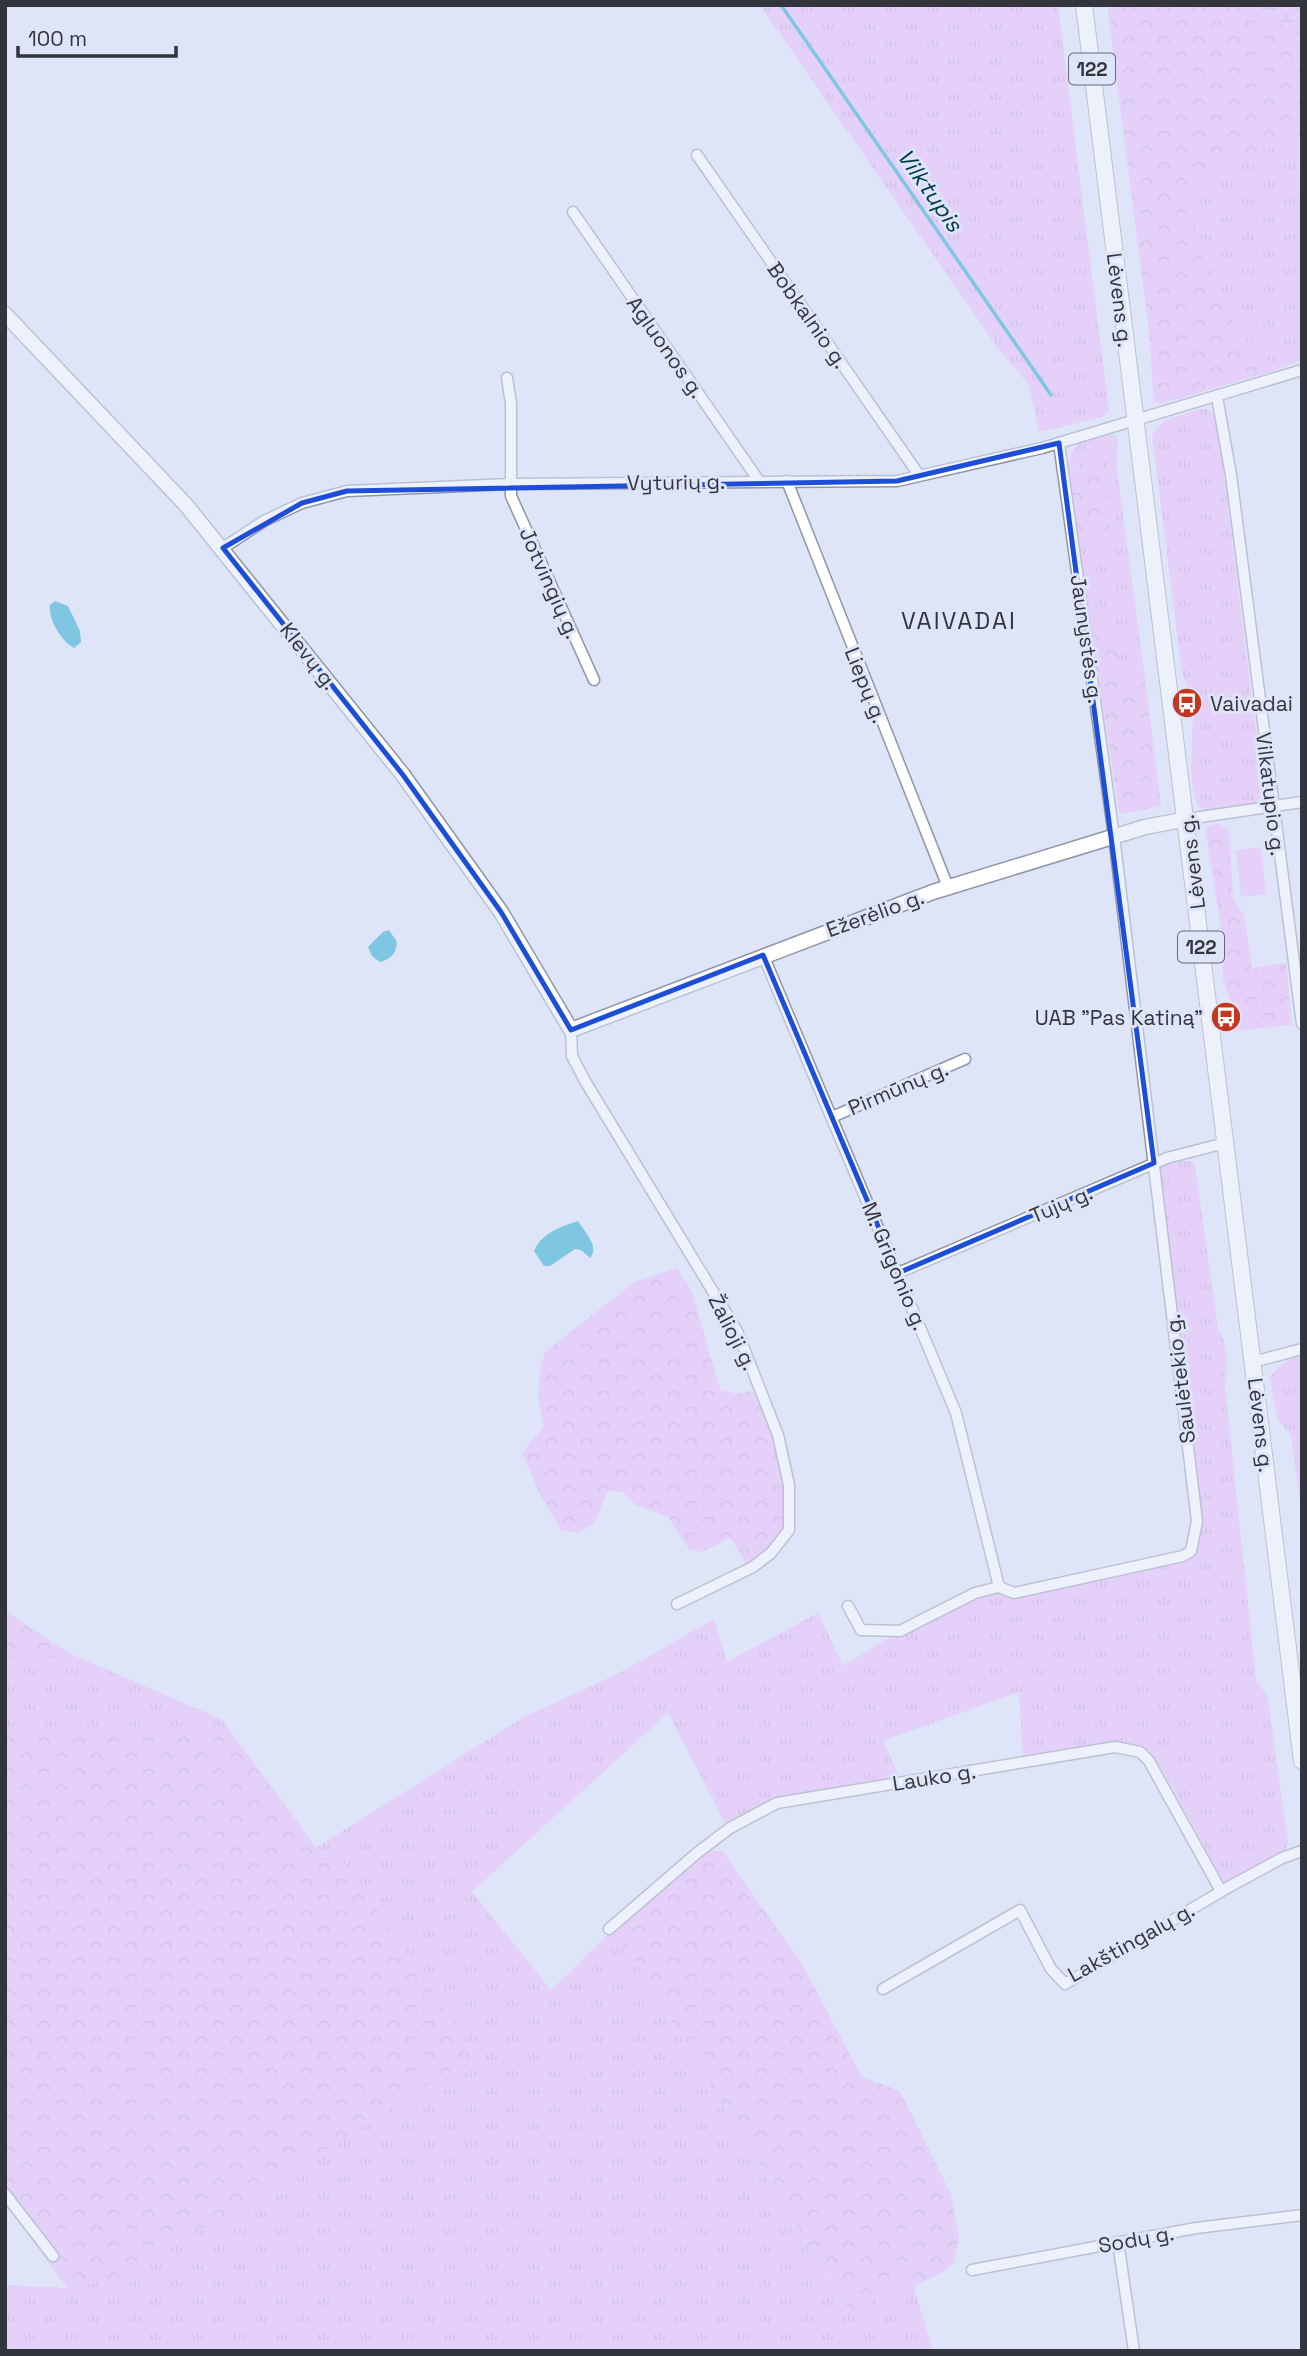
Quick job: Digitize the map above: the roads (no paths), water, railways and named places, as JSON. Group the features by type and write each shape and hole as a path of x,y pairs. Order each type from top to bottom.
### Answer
{"main road":[{"name":"Lėvens g.","path":"1084,5 1187,819 1225,1143 1297,1673 1302,1761"},
{"name":"Klevų g.","path":"5,314 158,472 223,548 411,786 501,912 571,1030"},
{"name":"Ežerėlio g.","path":"571,1030 948,887 1114,836 1187,819"}],"street":[{"name":"Bobkalnio g.","path":"697,155 919,475"},
{"name":"Agluonos g.","path":"573,212 759,481"},
{"name":"Vyturių g.","path":"223,548 264,521 302,503 335,493 384,488 510,484 897,481 1136,422 1302,370"},
{"name":"Jotvingių g.","path":"507,379 511,403 511,496 594,680"},
{"name":"Vilkatupio g.","path":"1217,397 1231,475 1297,1004 1302,1024"},
{"name":"Jaunystės g.","path":"1059,443 1114,836"},
{"name":"Liepų g.","path":"787,481 948,887"},
{"path":"1187,819 1302,802"},
{"name":"Saulėtekio g.","path":"848,1606 861,1630 901,1631 975,1593 999,1587 1014,1593 1183,1556 1191,1551 1195,1541 1196,1521 1114,836"},
{"name":"M. Grigonio g.","path":"763,955 956,1413 999,1587"},
{"name":"Žalioji g.","path":"571,1030 572,1056 585,1081 742,1341 778,1435 789,1485 789,1530 771,1553 753,1567 677,1604"},
{"name":"Pirmūnų g.","path":"832,1117 965,1059"},
{"name":"Tujų g.","path":"898,1273 1154,1163 1177,1154 1225,1143"},
{"path":"1253,1362 1302,1349"},
{"name":"Lauko g.","path":"609,1929 730,1828 777,1804 1115,1747 1140,1752 1149,1761 1221,1891"},
{"name":"Lakštingalų g.","path":"883,1989 1020,1910 1051,1969 1065,1984 1221,1891 1282,1858 1302,1851"},
{"path":"5,2194 53,2256"},
{"name":"Sodų g.","path":"972,2270 1118,2242 1302,2215"},
{"path":"1118,2242 1134,2351"}],"water":[{"path":"55,601 68,606 80,631 81,642 74,648 64,640 53,623 50,605"},
{"path":"389,930 397,942 395,950 390,958 380,962 372,956 368,947 383,932"},
{"path":"578,1221 592,1244 593,1254 590,1258 581,1250 575,1249 550,1266 544,1266 534,1251 537,1245 552,1232"}],"waterway":[{"name":"Vilktupis","path":"781,5 1051,395"}],"place":[{"name":"Vaivadai","path":"1187,703"},
{"name":"UAB \"Pas Katiną\"","path":"1226,1017"}],"district":[{"name":"VAIVADAI","path":"959,620"}]}
